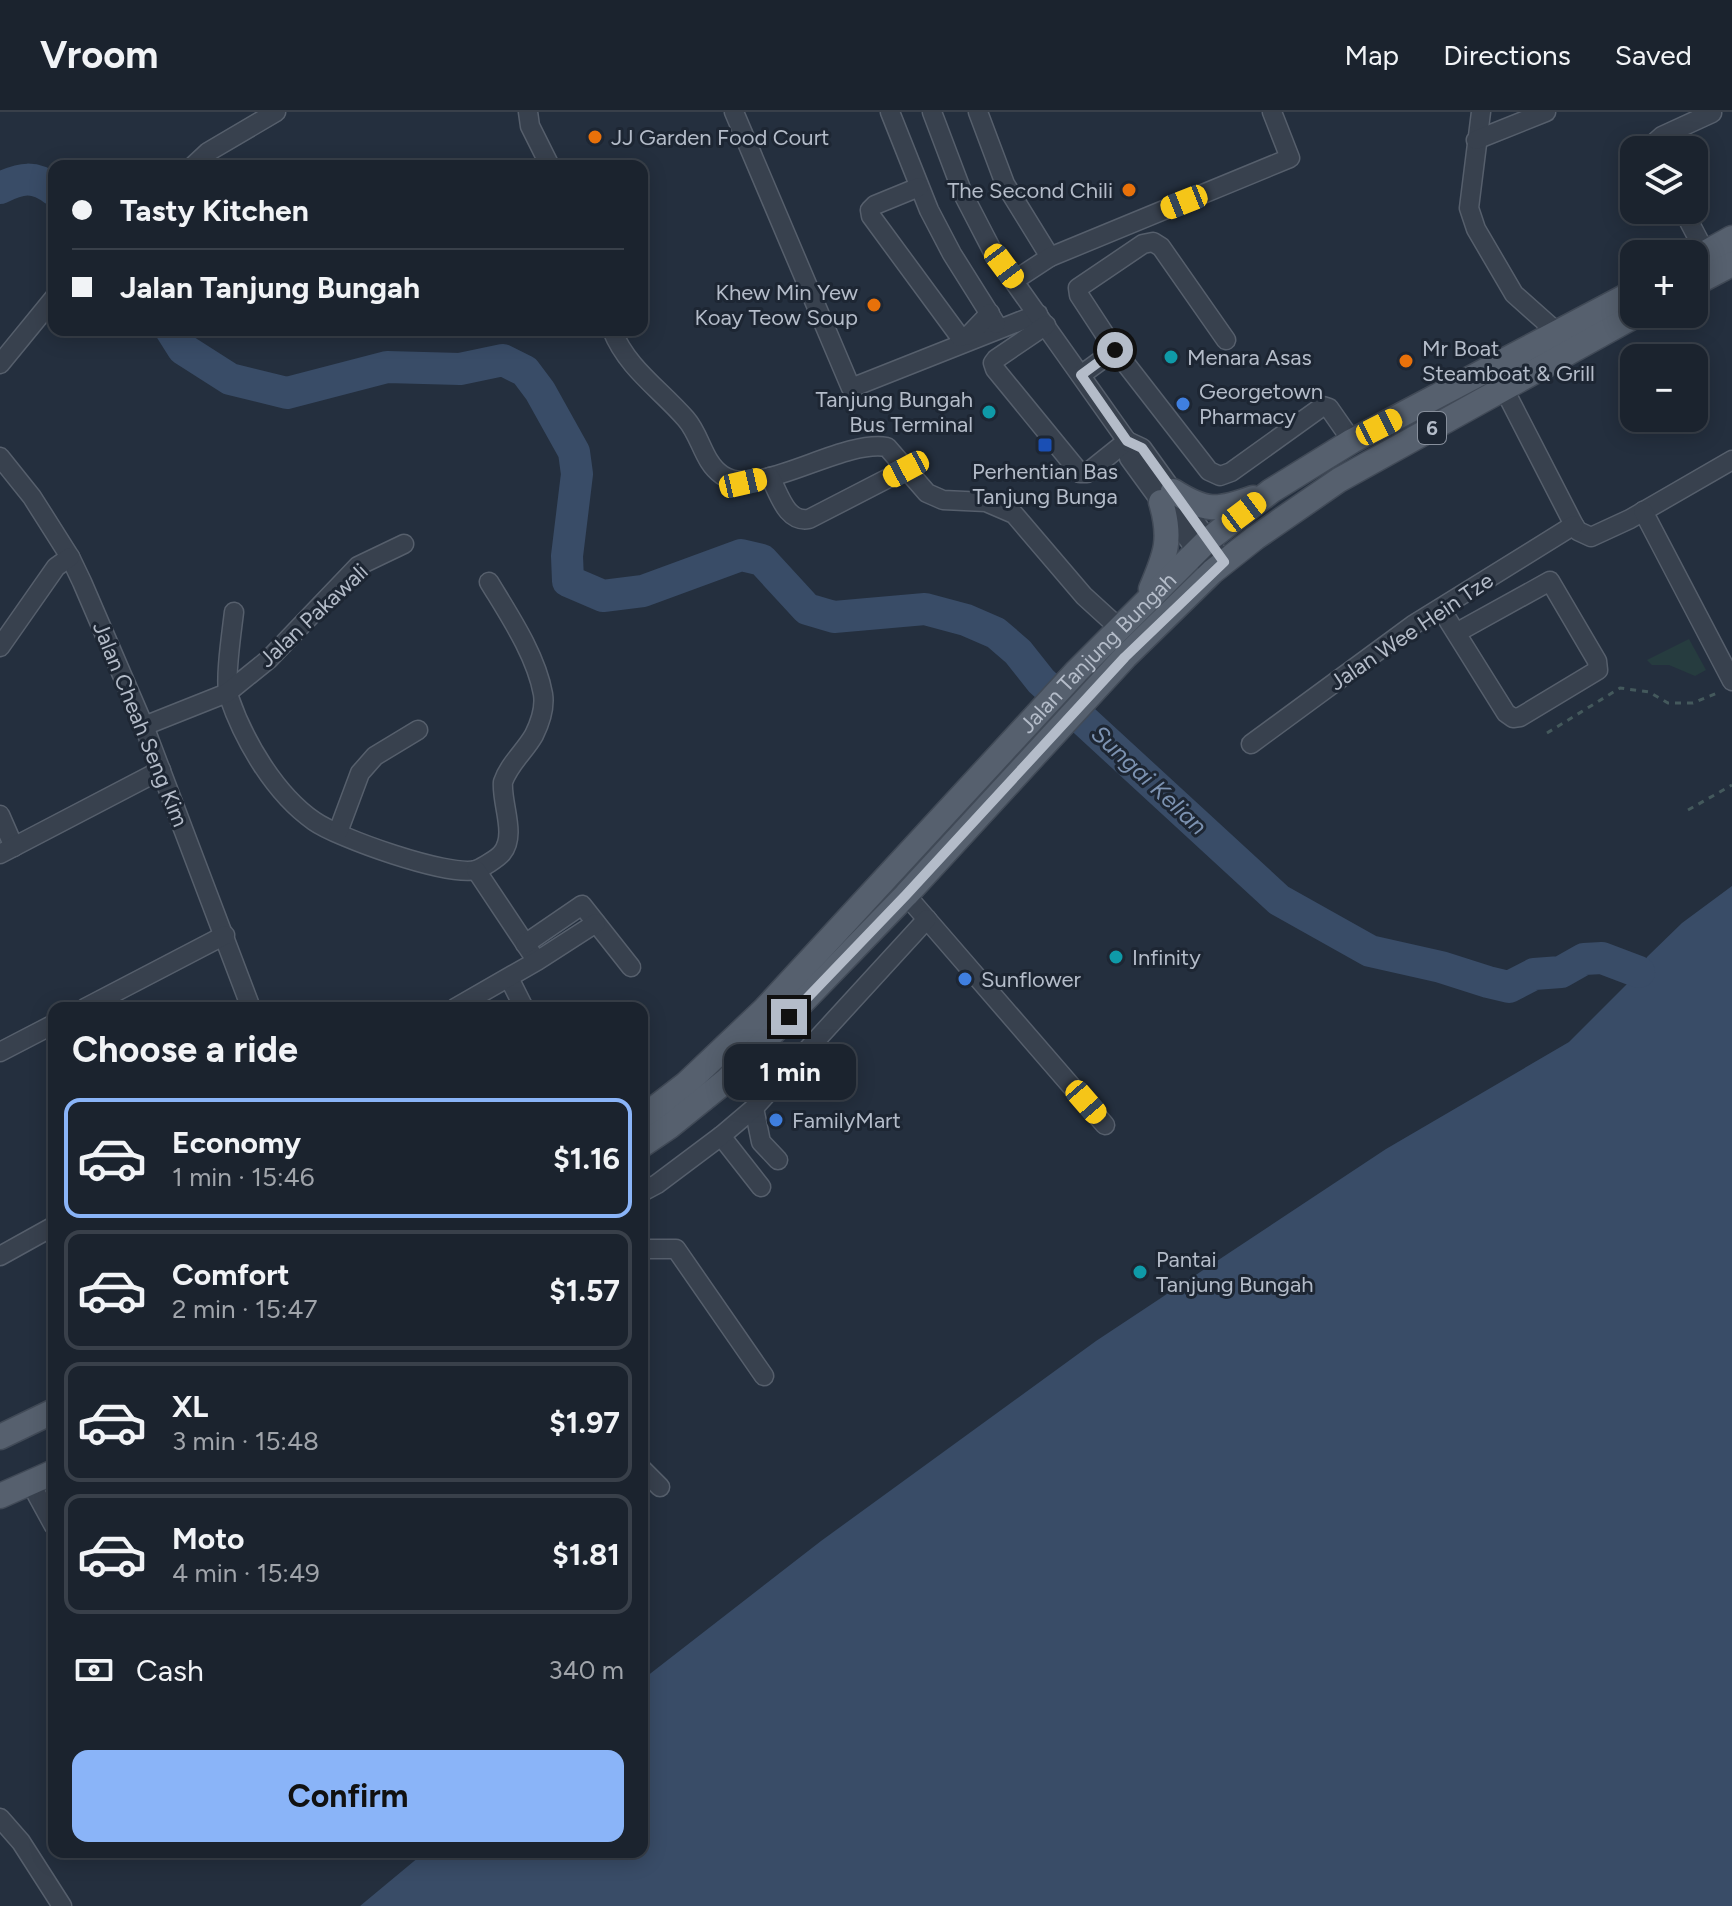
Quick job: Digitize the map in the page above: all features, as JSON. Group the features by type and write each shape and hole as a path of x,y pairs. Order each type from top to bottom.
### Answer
{"main road":[{"path":"1708,252 1732,238"},
{"path":"1708,277 1732,264"},
{"name":"Jalan Tanjung Bungah","path":"648,1141 727,1080 906,895 1096,688 1218,567 1339,480 1504,389 1558,333 1620,300"},
{"name":"Jalan Tanjung Bungah","path":"648,1113 686,1084 765,1009 1118,627 1202,545 1271,491 1352,441 1620,322"},
{"path":"1145,602 1169,537 1167,496 1213,509 1271,491"},
{"path":"0,1437 48,1414"},
{"path":"0,1496 48,1475"}],"street":[{"path":"199,160 276,112"},
{"path":"528,112 530,126 547,160"},
{"path":"734,112 851,388 1000,330 1042,319"},
{"path":"890,112 919,187 952,254 1000,330"},
{"path":"932,112 963,194 993,252 1127,441 1129,458 1167,496 1218,567"},
{"path":"978,112 1005,184 1050,257"},
{"path":"1015,280 1050,257 1290,158 1272,112"},
{"path":"1481,112 1469,208 1476,229 1514,294 1558,333"},
{"path":"1476,140 1546,112"},
{"path":"1662,136 1712,113"},
{"path":"919,187 875,205 870,210 871,216 960,337 969,335 990,313"},
{"path":"1226,340 1161,247 1153,242 1143,244 1078,288 1079,295 1115,350 1209,471 1220,476 1231,472 1323,406 1329,408 1352,441"},
{"path":"0,364 48,305"},
{"path":"1042,319 996,359 993,363 995,369 1080,473 1087,473 1127,441"},
{"path":"616,336 640,374 694,427 709,462 723,476 743,483 770,477 860,446 887,447 927,493 943,500 986,502 1014,514 1084,596 1118,627"},
{"path":"1081,375 1115,350"},
{"path":"1504,389 1574,525 1578,531 1591,537 1732,460"},
{"name":"Jalan Cheah Seng Kim","path":"0,457 32,497 70,557 144,726 249,1002"},
{"path":"770,477 791,516 800,521 906,469"},
{"path":"1643,511 1726,686"},
{"name":"Jalan Wee Hein Tze","path":"1251,744 1413,625 1574,525"},
{"name":"Jalan Pakawali","path":"144,726 227,693 269,659 358,566 404,544"},
{"path":"0,647 56,567 70,557"},
{"path":"1441,609 1456,633 1506,713 1513,718 1520,717 1598,670 1597,661 1550,581 1456,633"},
{"path":"489,582 532,662 543,695 542,715 533,736 503,782 508,835 506,845 501,854 476,870 537,961"},
{"name":"Jalan Pakawali","path":"234,612 227,693 265,767 288,797 315,822 414,863 476,870"},
{"path":"338,832 360,773 375,756 418,730"},
{"path":"0,815 7,850 161,770"},
{"path":"906,895 1105,1125"},
{"path":"525,944 582,905 631,967"},
{"path":"648,1189 754,1108 927,919"},
{"path":"466,1002 596,923"},
{"path":"97,1002 225,935"},
{"path":"509,978 521,1002"},
{"path":"789,1017 814,1040"},
{"path":"0,1052 48,1027"},
{"path":"754,1108 761,1142 778,1160"},
{"path":"721,1136 761,1187"},
{"path":"0,1256 48,1229"},
{"path":"648,1250 676,1249 764,1376"},
{"path":"648,1475 660,1487"},
{"path":"31,1484 48,1505"},
{"path":"0,1818 21,1842 62,1906"}],"path":[{"path":"1547,733 1620,688 1649,692 1668,703 1693,703 1726,686"},
{"path":"1688,810 1732,785"}],"green space":[{"path":"1689,639 1706,670 1695,676 1669,665 1652,665 1647,660"}],"water":[{"path":"1732,886 1732,1906 360,1906 418,1858 648,1858 648,1675 821,1541 1096,1341 1386,1149 1569,1042 1639,972 1647,957 1682,923"}],"waterway":[{"name":"Sungai Kelian","path":"0,188 27,180 48,187"},
{"name":"Sungai Kelian","path":"175,336 183,349 230,379 287,393 387,367 460,369 503,360 525,371 540,391 574,452 577,474 567,556 568,581 603,596 643,591 741,555 762,560 807,609 834,617 925,609 966,620 996,633 1018,652 1041,681 1279,900 1370,951 1509,987 1534,974 1561,972 1584,959 1602,958 1639,972"}],"place":[{"name":"JJ Garden Food Court","path":"595,137"},
{"name":"The Second Chili","path":"1129,190"},
{"name":"Khew Min Yew Koay Teow Soup","path":"874,305"},
{"name":"Menara Asas","path":"1171,357"},
{"name":"Mr Boat Steamboat & Grill","path":"1406,361"},
{"name":"Georgetown Pharmacy","path":"1183,404"},
{"name":"Tanjung Bungah Bus Terminal","path":"989,412"},
{"name":"Perhentian Bas Tanjung Bunga","path":"1045,445"},
{"name":"Infinity","path":"1116,957"},
{"name":"Sunflower","path":"965,979"},
{"name":"FamilyMart","path":"776,1120"},
{"name":"Pantai Tanjung Bungah","path":"1140,1272"}],"route":[{"path":"789,1017 1125,657 1224,562 1142,448 1127,441 1081,375 1115,350"}]}
